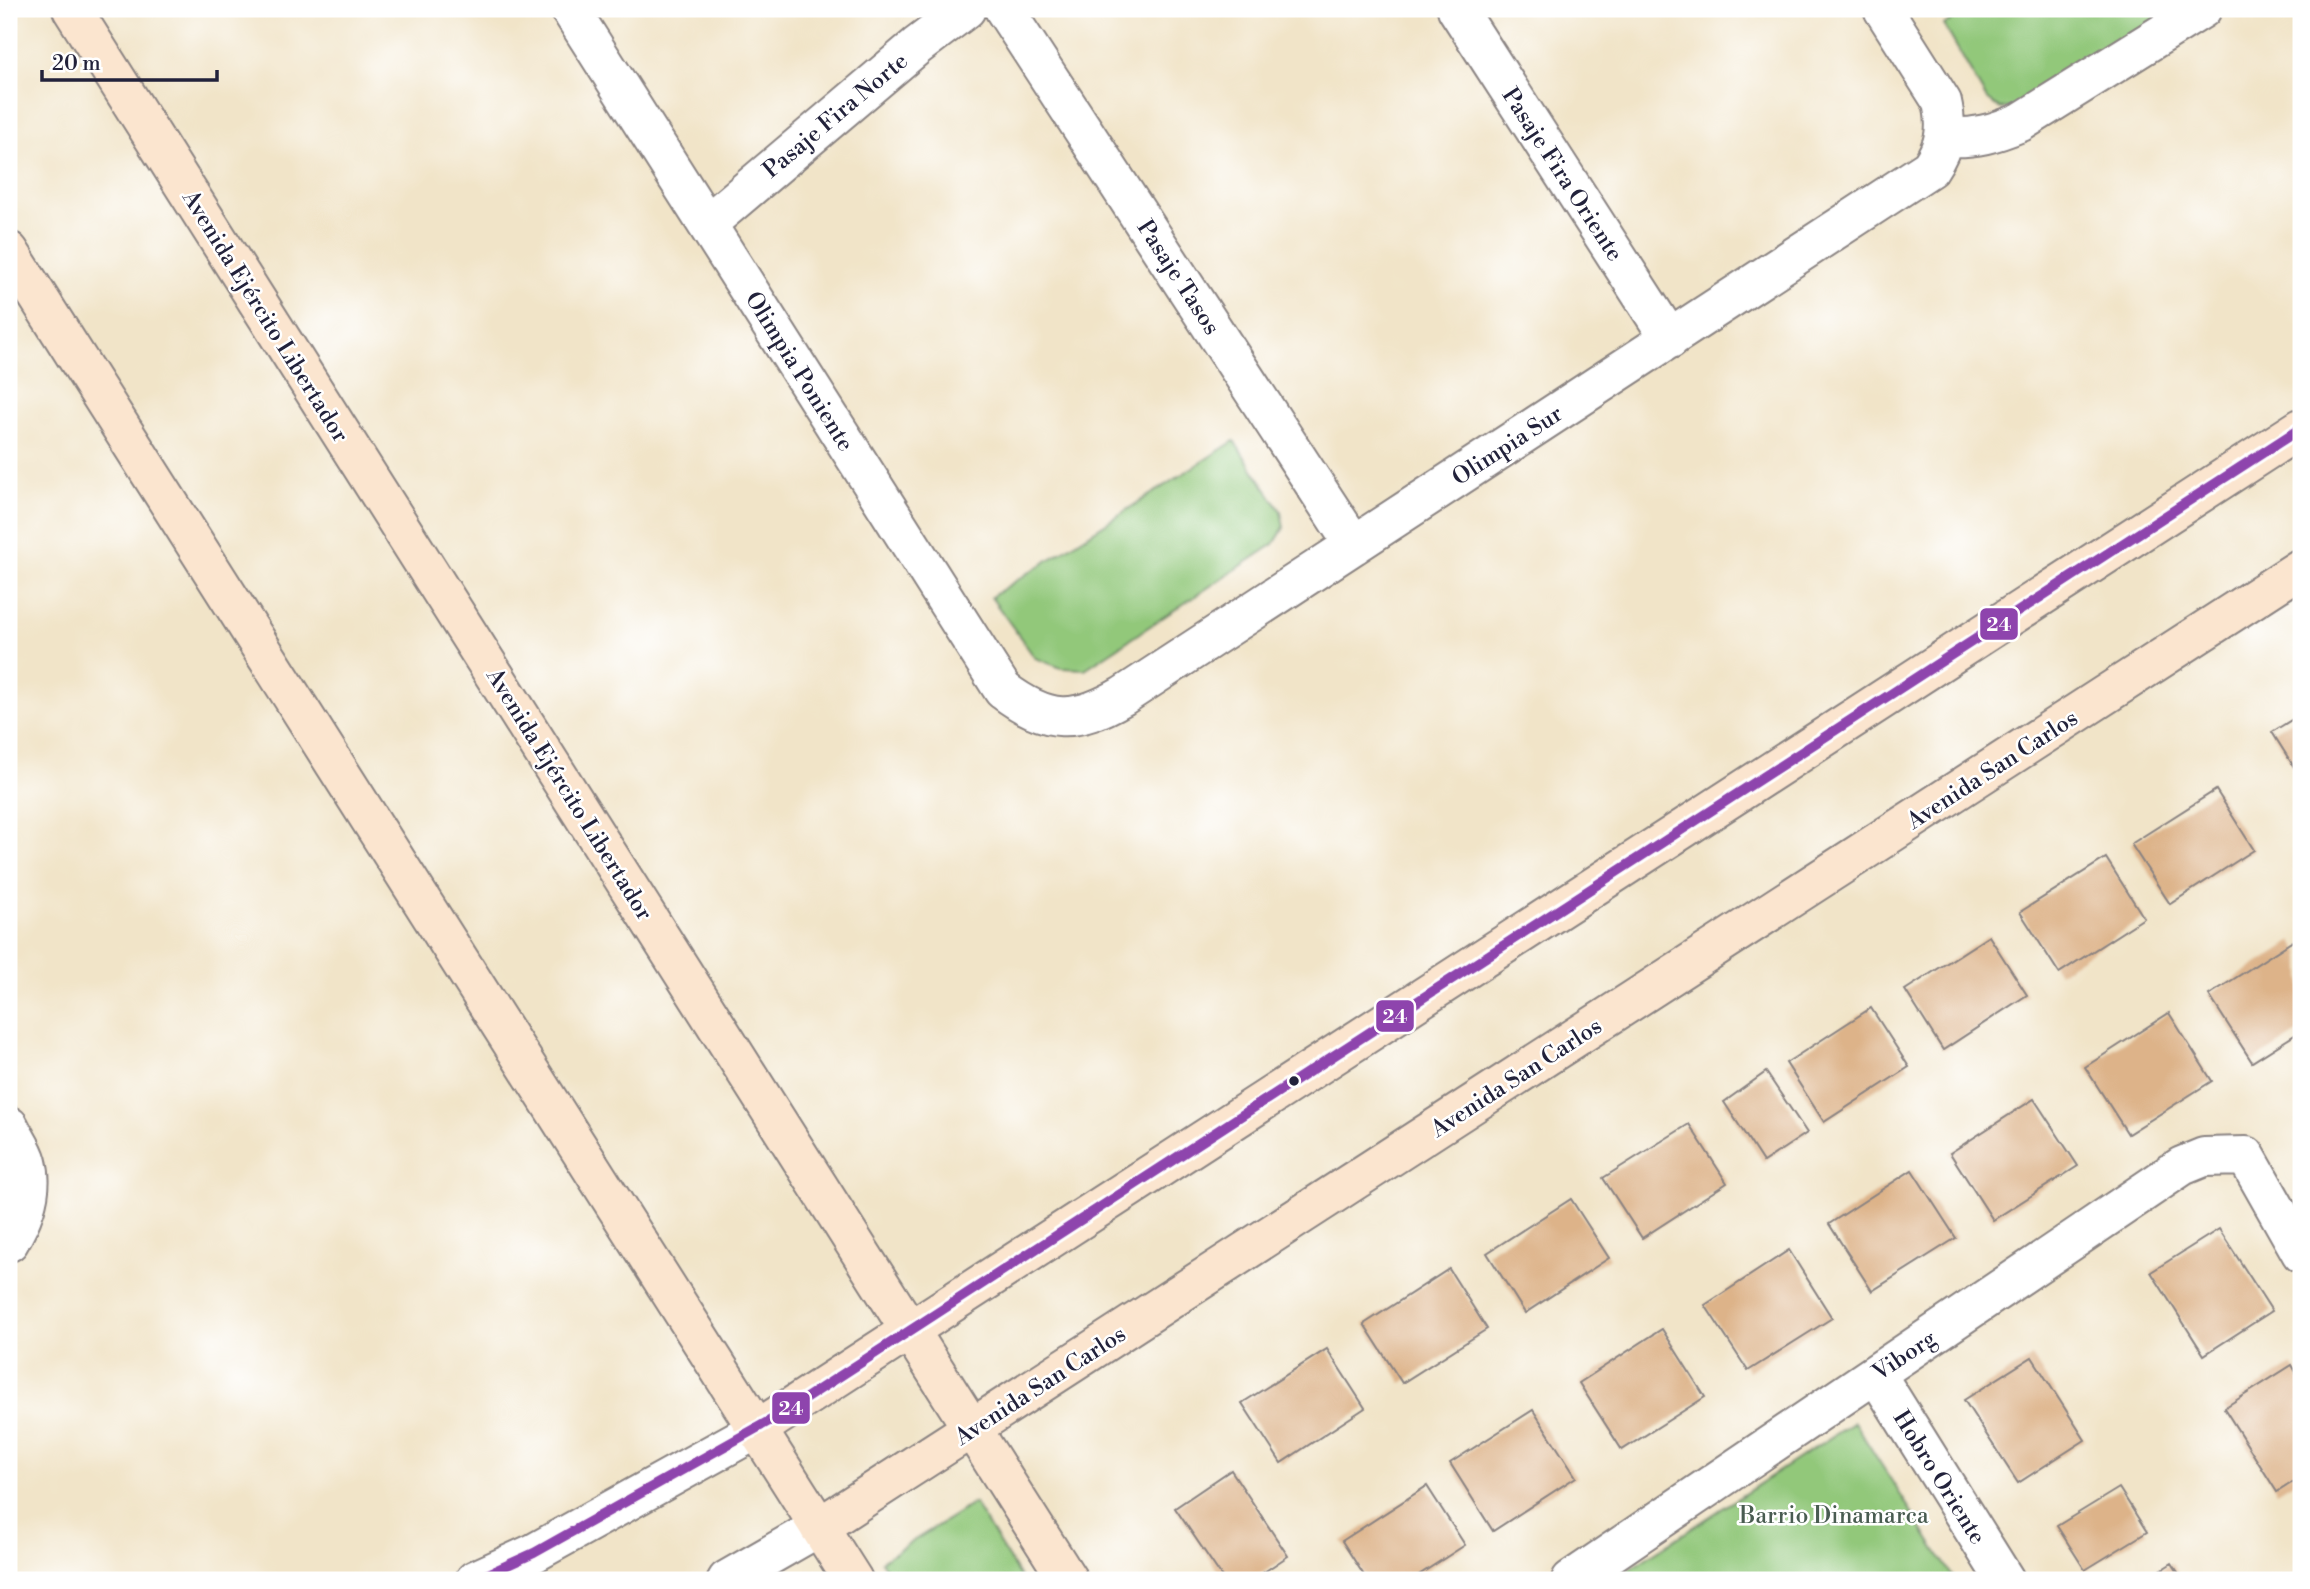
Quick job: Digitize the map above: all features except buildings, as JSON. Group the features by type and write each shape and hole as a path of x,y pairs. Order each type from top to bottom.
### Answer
{"main road":[{"name":"Avenida Ejército Libertador","path":"72,9 1068,1580"},
{"path":"9,251 853,1580"},
{"path":"756,1430 2301,428"},
{"name":"Avenida San Carlos","path":"818,1527 2301,568"}],"street":[{"name":"Olimpia Poniente","path":"570,9 989,670 1003,690 1013,698 1047,715"},
{"name":"Pasaje Fira Norte","path":"707,224 917,46 966,9"},
{"name":"Pasaje Tasos","path":"1004,9 1354,545"},
{"name":"Pasaje Fira Oriente","path":"1457,9 1670,339"},
{"path":"1883,9 1942,102 1946,137 1969,138 1996,133 2021,122 2202,9"},
{"name":"Olimpia Sur","path":"1047,715 1074,717 1100,709 1917,178 1930,168 1940,154 1946,137"},
{"path":"9,1126 27,1161 29,1183 27,1205 9,1242"},
{"name":"Viborg","path":"1571,1580 2182,1166 2204,1157 2246,1156 2301,1253"},
{"name":"Hobro Oriente","path":"1876,1374 2005,1580"},
{"path":"475,1580 534,1553 756,1430"},
{"name":"Avenida San Carlos","path":"727,1580 818,1527"}],"green space":[{"path":"1971,9 2179,9 2019,107 2000,109 1986,98 1944,25"},
{"path":"1234,441 1281,511 1284,528 1274,544 1085,669 1061,668 1035,658 991,597"},
{"name":"Barrio Dinamarca","path":"1854,1422 1955,1580 1613,1580"},
{"path":"974,1503 1022,1580 893,1580 881,1561"}],"transit line":[{"name":"24","path":"475,1580 534,1553 780,1415 2301,428"}]}
